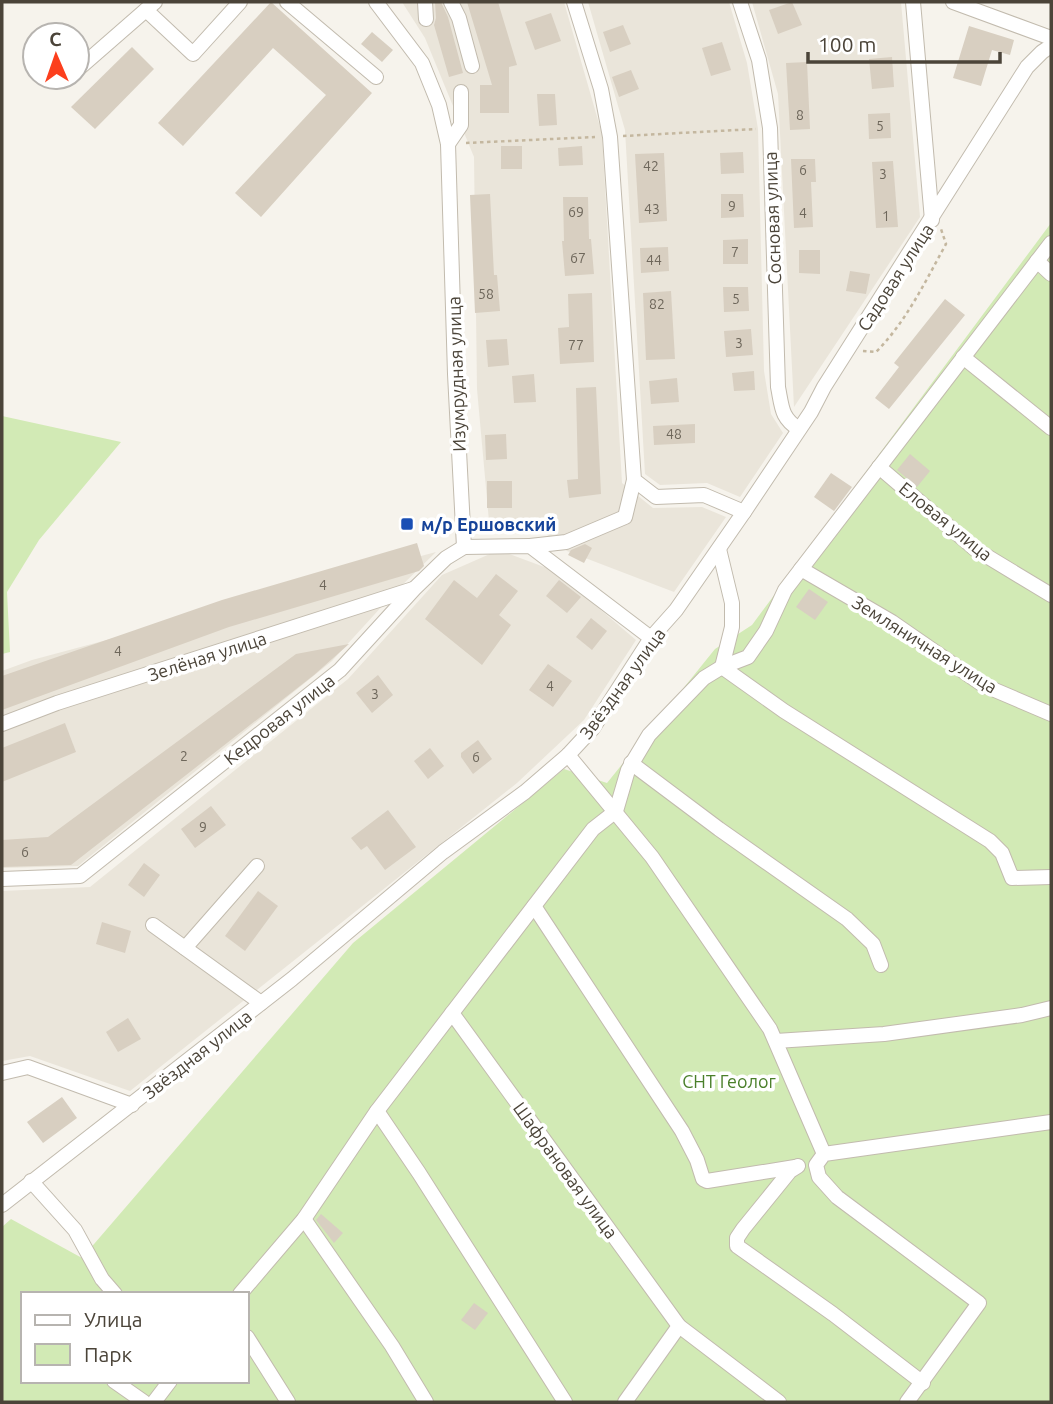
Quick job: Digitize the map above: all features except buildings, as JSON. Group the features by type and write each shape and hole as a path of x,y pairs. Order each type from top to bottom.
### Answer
{"street":[{"path":"91,58 151,6 193,54 240,2"},
{"path":"287,2 376,77"},
{"name":"Изумрудная улица","path":"376,2 422,63 439,105 448,144 455,374 464,547"},
{"path":"425,2 426,19"},
{"path":"451,2 459,18 472,66"},
{"path":"464,547 530,546 566,542 625,517 634,480 610,137 600,89 575,2"},
{"name":"Сосновая улица","path":"740,2 759,60 769,128 778,387 782,411 788,422 799,429"},
{"path":"913,2 934,216"},
{"path":"953,2 1051,38"},
{"name":"Садовая улица","path":"744,512 1027,67 1051,46"},
{"path":"448,144 461,125 461,92"},
{"path":"242,1292 304,1219 377,1111 593,829 616,811 619,794 631,763 649,735 704,678 722,667 748,657 766,631 785,590 1051,243"},
{"path":"1037,261 1051,274"},
{"path":"963,357 1051,428"},
{"name":"Еловая улица","path":"879,467 975,549 1051,595"},
{"path":"634,480 656,497 705,495 744,512"},
{"name":"Звёздная улица","path":"2,1205 261,1003 443,852 525,792 568,755 593,728 651,638 676,610 744,512"},
{"path":"530,546 651,638"},
{"name":"Кедровая улица","path":"2,879 80,876 341,670 414,589 446,558 464,547"},
{"path":"719,549 732,603 732,627 722,667"},
{"name":"Земляничная улица","path":"801,569 892,622 983,685 1051,714"},
{"name":"Зелёная улица","path":"2,724 57,703 414,589"},
{"path":"722,667 784,712 990,841 1002,853 1012,878 1051,877"},
{"path":"568,755 616,811 688,909 776,1041 820,1160 819,1177 837,1197 979,1303 907,1402"},
{"path":"631,763 847,919 873,944 881,965"},
{"path":"185,948 257,866"},
{"path":"534,906 682,1131 697,1160 703,1179 707,1181 1051,1122"},
{"path":"153,925 261,1003"},
{"path":"776,1041 884,1034 1022,1015 1051,1008"},
{"name":"Шафрановая улица","path":"452,1013 679,1326 779,1402"},
{"path":"2,1073 27,1067 132,1105"},
{"path":"377,1111 565,1402"},
{"path":"795,1167 743,1229 737,1238 737,1246 833,1314 923,1383"},
{"path":"31,1181 75,1230 102,1279 113,1292"},
{"path":"304,1219 392,1346 426,1402"},
{"path":"629,1401 679,1326"},
{"path":"248,1339 288,1402"},
{"path":"117,1383 144,1402"},
{"path":"154,1402 168,1383"}],"path":[{"path":"848,350 876,352 892,336 946,244 934,216"}],"shaded area":[{"path":"402,2 564,2 602,134 622,483 653,508 702,507 726,517 674,592 567,551 534,524 489,521 477,389 474,157 425,38"},
{"path":"588,2 729,2 747,63 758,129 764,371 771,414 783,433 740,497 707,483 660,485 645,474 625,130"},
{"path":"752,2 901,2 920,217 794,407 778,94"},
{"path":"499,550 555,571 636,640 584,720 517,783 130,1091 30,1056 2,1061 2,891 90,887 348,679 442,575"},
{"path":"436,552 332,661 78,866 2,868 2,671 32,660"}],"green space":[{"name":"СНТ Геолог","path":"1051,223 1051,1402 2,1402 2,1227 11,1219 82,1258 353,943 564,769 607,783 715,649 752,625"},
{"path":"2,416 121,442 39,540 7,592 10,652 2,654"}],"place":[{"name":"м/р Ершовский","path":"407,524"}]}
